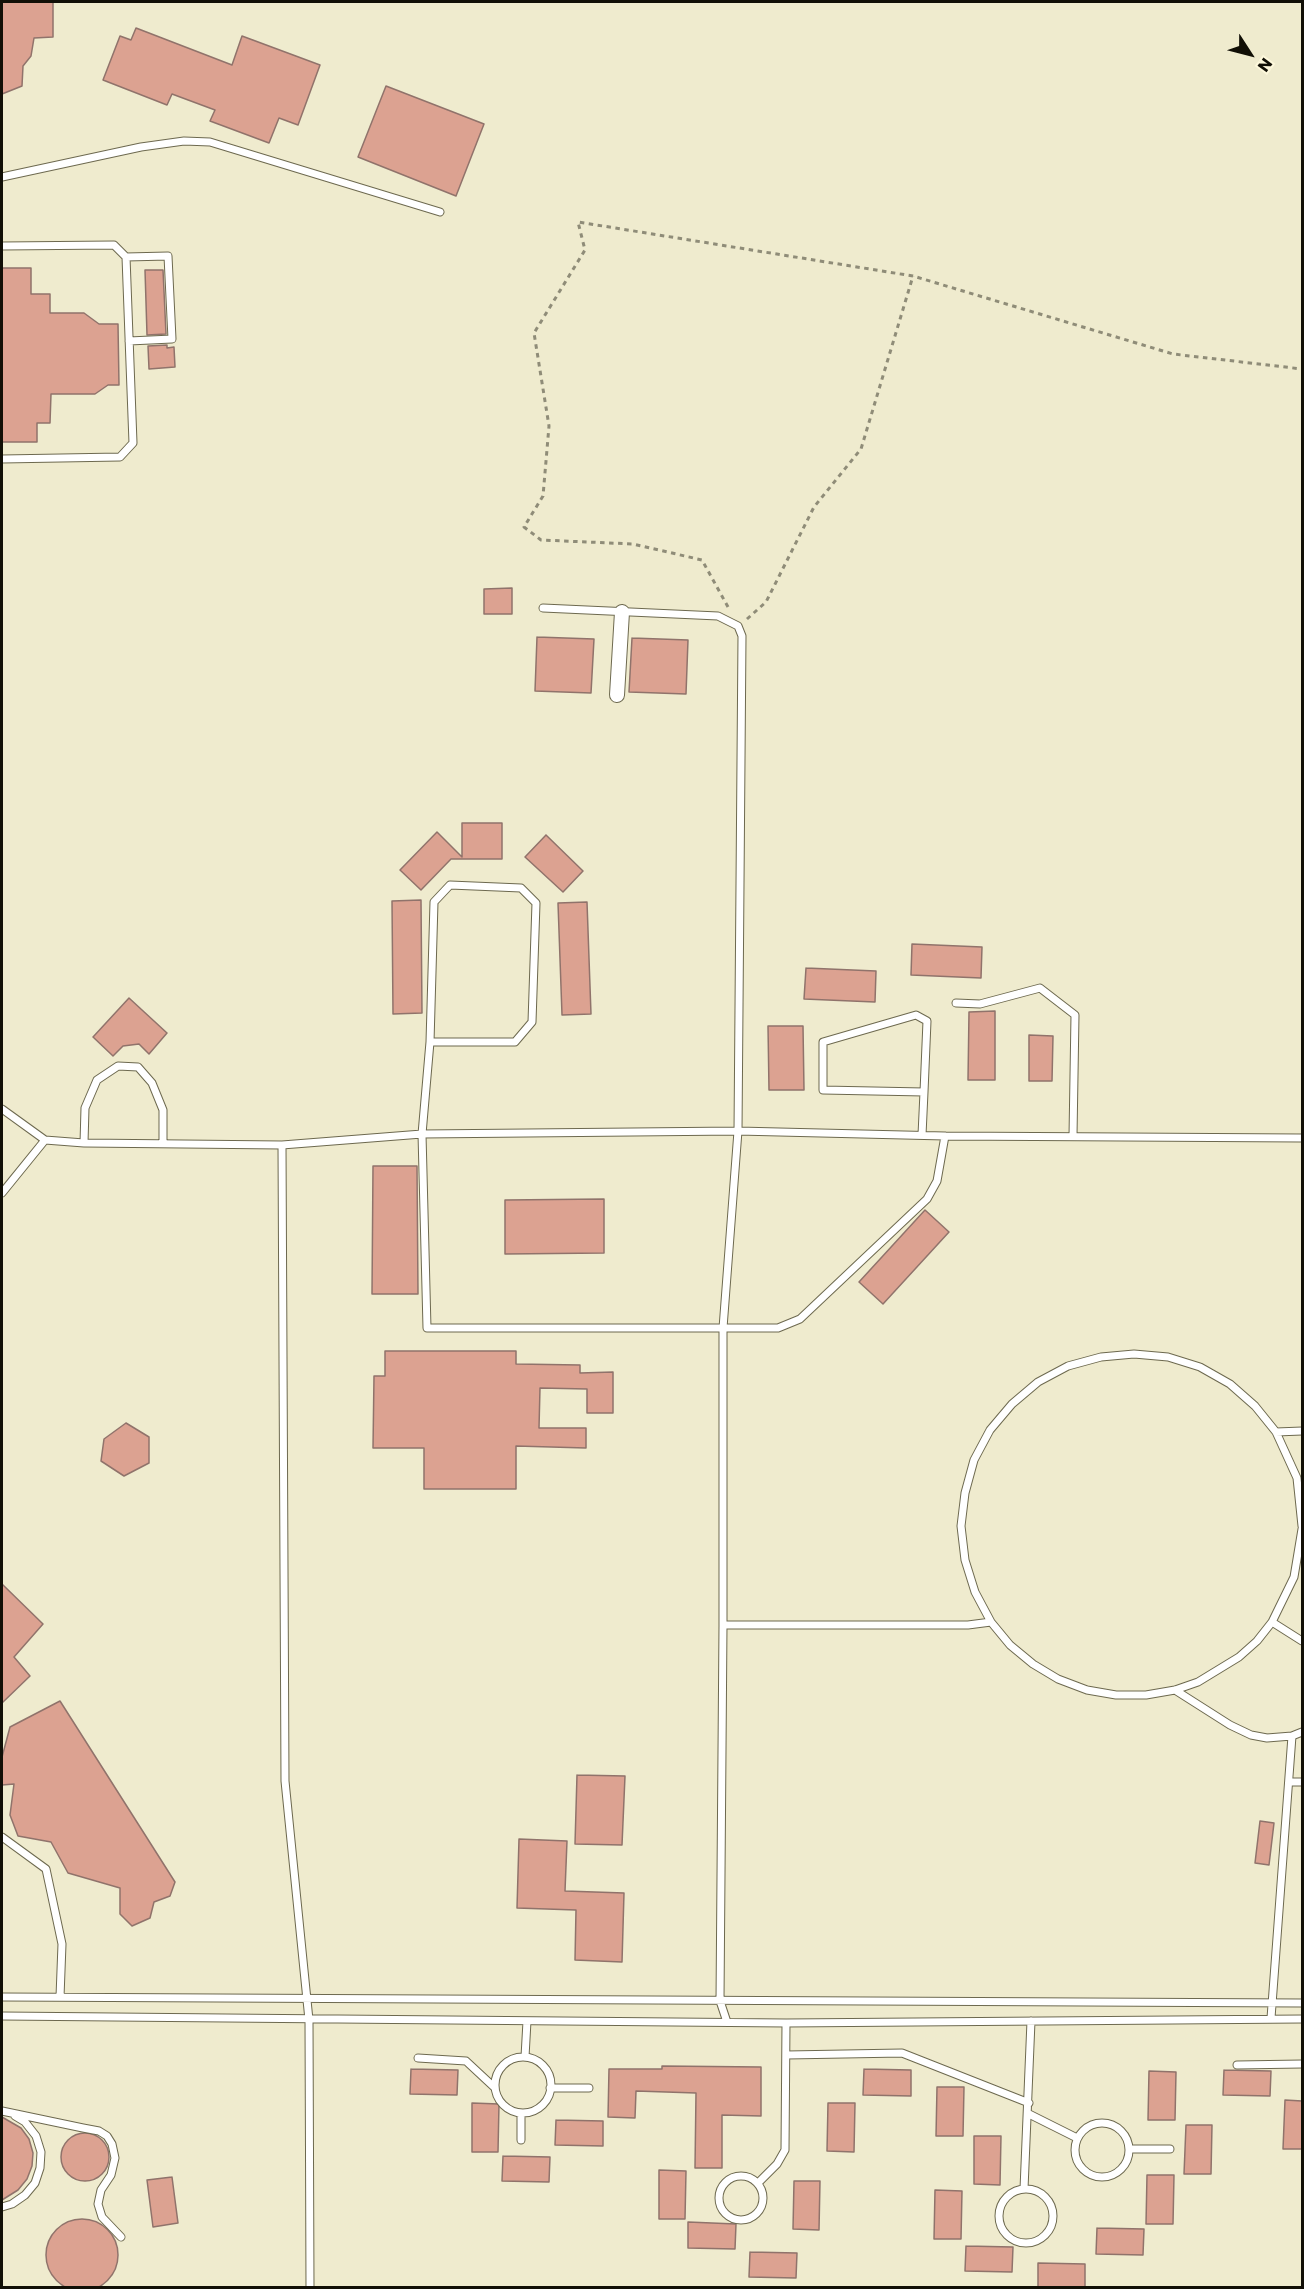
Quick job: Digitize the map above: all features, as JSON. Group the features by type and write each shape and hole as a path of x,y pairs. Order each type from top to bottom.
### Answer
{"street":[{"path":"617,695 622,612"}],"lane":[{"path":"2,177 141,147 184,141 210,142 440,212"},
{"path":"2,246 114,245 126,257 133,442 120,457 2,459"},
{"path":"126,257 168,256 172,339 129,341"},
{"path":"543,608 718,616 738,626 744,650 738,1131 723,1328 720,2001 727,2022"},
{"path":"430,1042 515,1042 532,1022 536,903 521,888 450,885 434,902 430,1042 422,1134 427,1328 777,1328 800,1318 927,1199 937,1180 945,1136"},
{"path":"956,1003 980,1004 1040,988 1075,1016 1073,1136"},
{"path":"922,1136 924,1092 927,1022 916,1015 823,1042 824,1090 924,1092"},
{"path":"84,1143 85,1108 97,1080 118,1066 138,1066 152,1083 163,1110 163,1144"},
{"path":"2,1109 45,1140 84,1143 282,1145 422,1134 738,1131 922,1136 1302,1138"},
{"path":"2,1193 45,1140"},
{"path":"282,1145 285,1780 309,2020 310,2288"},
{"path":"1134,1353 1168,1357 1200,1367 1230,1384 1255,1406 1276,1432 1297,1478 1302,1527 1294,1577 1272,1622 1257,1641 1233,1662 1198,1682 1175,1690 1146,1695 1116,1695 1086,1690 1058,1679 1033,1664 1010,1645 991,1622 975,1592 965,1560 961,1526 964,1493 974,1460 990,1430 1012,1404 1038,1382 1068,1366 1101,1356 1134,1353"},
{"path":"1276,1432 1302,1431"},
{"path":"723,1625 968,1625 991,1622"},
{"path":"1272,1622 1302,1641"},
{"path":"1175,1690 1230,1725 1251,1735 1267,1738 1292,1736 1302,1732"},
{"path":"1271,2018 1292,1736"},
{"path":"1290,1782 1302,1782"},
{"path":"2,1837 46,1869 62,1944 60,1997"},
{"path":"2,1996 1302,2003"},
{"path":"2,2016 786,2023 1302,2019"},
{"path":"525,2057 527,2021"},
{"path":"1024,2189 1029,2114 1031,2021"},
{"path":"758,2183 777,2164 785,2150 786,2023"},
{"path":"787,2055 902,2053 1029,2103"},
{"path":"418,2058 466,2061 495,2088 503,2105 521,2113 539,2108 546,2101 550,2088 544,2066 525,2057 504,2064 499,2071 495,2088"},
{"path":"1237,2065 1302,2064"},
{"path":"550,2088 589,2088"},
{"path":"2,2111 99,2131 107,2136 112,2144 115,2157 111,2175 101,2190 98,2204 102,2217 121,2237"},
{"path":"2,2207 12,2204 25,2195 35,2183 40,2168 41,2152 36,2136 25,2122 11,2113"},
{"path":"521,2113 521,2140"},
{"path":"1029,2114 1077,2138"},
{"path":"1100,2122 1109,2123 1124,2134 1129,2149 1127,2162 1121,2170 1104,2178 1086,2173 1079,2166 1075,2157 1077,2138 1090,2125 1100,2122"},
{"path":"1129,2149 1170,2149"},
{"path":"745,2176 758,2183 764,2197 759,2212 747,2220 732,2219 726,2215 718,2203 718,2195 725,2182 731,2178 745,2176"},
{"path":"1024,2189 1034,2190 1049,2201 1053,2219 1044,2235 1036,2241 1018,2241 1010,2237 1000,2222 999,2212 1008,2196 1024,2189"}],"path":[{"path":"913,276 861,449 814,507 765,603 738,626 702,560 633,544 541,540 524,527 543,496 549,426 534,333 585,250 578,222 913,276 1173,354 1302,369"}],"building":[{"path":"2,2 53,2 53,37 34,38 31,56 23,66 22,86 2,94"},
{"path":"136,28 232,65 242,36 320,65 298,125 279,118 269,143 210,121 215,110 172,94 167,105 103,80 120,36 131,40"},
{"path":"386,86 484,124 456,196 358,157"},
{"path":"2,268 31,268 31,294 50,294 50,313 84,313 99,324 118,324 119,385 108,385 95,394 51,394 50,423 37,423 37,442 2,442"},
{"path":"145,270 163,270 166,334 147,335"},
{"path":"167,345 167,348 174,347 175,367 149,369 148,346"},
{"path":"512,588 512,614 484,614 484,589"},
{"path":"537,637 594,639 591,693 535,691"},
{"path":"632,638 688,640 686,694 629,692"},
{"path":"462,823 502,823 502,859 451,859 421,890 400,870 437,832 462,857"},
{"path":"546,835 583,871 563,892 525,857"},
{"path":"421,900 422,1013 393,1014 392,901"},
{"path":"587,902 591,1014 562,1015 558,903"},
{"path":"912,944 982,947 981,978 911,975"},
{"path":"806,968 876,971 875,1002 804,999"},
{"path":"129,998 167,1033 149,1054 139,1044 123,1046 113,1056 93,1037"},
{"path":"995,1011 995,1080 968,1080 969,1012"},
{"path":"768,1026 803,1026 804,1090 769,1090"},
{"path":"1029,1035 1053,1036 1052,1081 1029,1081"},
{"path":"373,1166 417,1166 418,1294 372,1294"},
{"path":"604,1199 604,1253 505,1254 505,1200"},
{"path":"925,1210 949,1232 883,1304 859,1282"},
{"path":"385,1351 516,1351 516,1364 580,1365 580,1373 613,1372 613,1413 587,1413 587,1389 540,1388 539,1428 586,1428 586,1448 516,1446 516,1489 424,1489 424,1448 373,1448 374,1376 385,1376"},
{"path":"126,1423 149,1437 149,1463 124,1476 101,1461 104,1439"},
{"path":"2,1584 43,1624 14,1657 30,1676 2,1703"},
{"path":"60,1701 175,1882 170,1896 154,1902 150,1918 132,1926 120,1914 120,1888 68,1873 51,1842 18,1836 10,1815 14,1784 2,1785 2,1757 10,1727"},
{"path":"577,1775 625,1776 622,1845 575,1844"},
{"path":"1260,1821 1274,1823 1269,1865 1255,1863"},
{"path":"519,1839 567,1841 565,1891 624,1893 622,1962 575,1960 576,1910 517,1908"},
{"path":"662,2066 761,2067 761,2116 722,2115 722,2168 695,2168 696,2093 636,2091 635,2118 608,2117 609,2069 662,2069"},
{"path":"411,2069 458,2070 457,2095 410,2094"},
{"path":"864,2069 911,2070 911,2096 863,2095"},
{"path":"1224,2070 1271,2071 1270,2096 1223,2095"},
{"path":"1149,2071 1176,2072 1175,2120 1148,2120"},
{"path":"937,2087 964,2087 963,2136 936,2136"},
{"path":"1285,2100 1302,2101 1302,2149 1283,2149"},
{"path":"472,2103 499,2104 498,2152 472,2152"},
{"path":"828,2103 855,2103 854,2152 827,2151"},
{"path":"2,2117 21,2128 29,2139 33,2153 32,2166 27,2179 18,2190 2,2200"},
{"path":"556,2120 603,2121 603,2146 555,2145"},
{"path":"1186,2125 1212,2125 1211,2174 1184,2174"},
{"path":"80,2133 90,2133 102,2140 109,2152 109,2162 102,2174 90,2181 80,2181 65,2170 61,2162 61,2152 72,2137"},
{"path":"974,2136 1001,2136 1000,2185 974,2184"},
{"path":"503,2156 550,2157 549,2182 502,2181"},
{"path":"659,2170 686,2171 685,2219 659,2219"},
{"path":"1147,2175 1174,2175 1173,2224 1146,2224"},
{"path":"172,2177 178,2223 153,2227 147,2180"},
{"path":"794,2181 820,2181 819,2230 793,2229"},
{"path":"935,2190 962,2191 961,2239 934,2239"},
{"path":"82,2219 102,2225 112,2235 118,2255 112,2275 102,2285 82,2291 62,2285 52,2275 46,2255 52,2235 62,2225"},
{"path":"688,2222 736,2224 735,2249 688,2248"},
{"path":"1097,2228 1144,2229 1143,2255 1096,2254"},
{"path":"966,2246 1013,2247 1012,2272 965,2271"},
{"path":"750,2252 797,2253 796,2278 749,2277"},
{"path":"1038,2263 1085,2264 1085,2288 1038,2288"}]}
